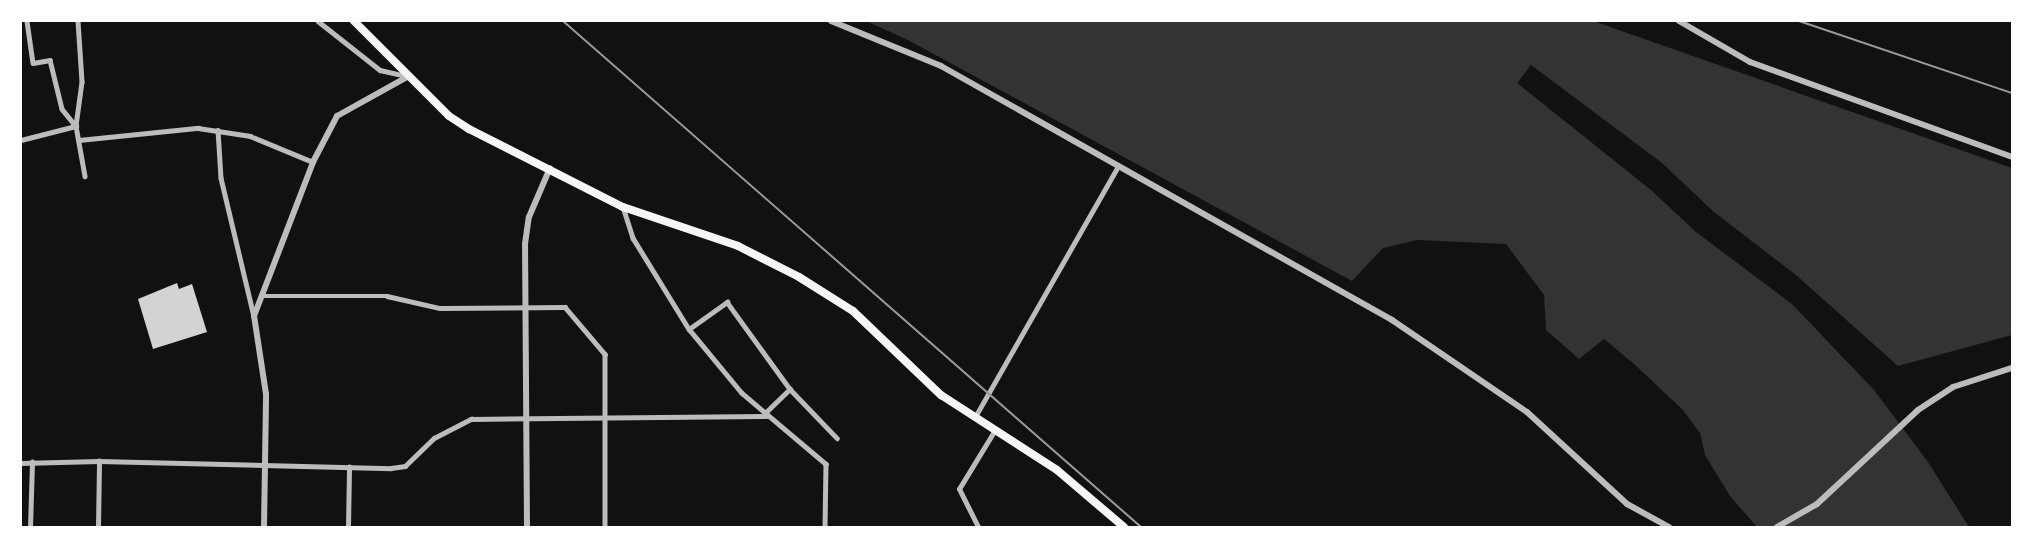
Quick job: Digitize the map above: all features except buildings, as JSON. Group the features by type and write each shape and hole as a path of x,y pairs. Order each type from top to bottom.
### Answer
{"main road":[{"path":"354,21 449,116 623,207 738,246 799,277 853,311 941,395 1057,470 1121,526"}],"street":[{"path":"27,21 33,63 50,60 62,109 76,126"},
{"path":"78,21 82,82 76,126 85,176"},
{"path":"318,21 380,70 409,76"},
{"path":"831,21 940,66 1443,352 1527,412 1627,504 1657,524 1669,527"},
{"path":"1679,21 1750,62 2012,157"},
{"path":"254,316 313,162 337,116 409,76"},
{"path":"21,140 76,126"},
{"path":"79,140 195,129 218,130 282,146 313,162"},
{"path":"218,130 220,178 254,316 266,394 264,527"},
{"path":"975,417 1118,166"},
{"path":"527,527 525,244 529,217 550,168"},
{"path":"623,207 633,238 689,329 765,415 826,464 825,527"},
{"path":"261,296 387,296 440,308 565,307 604,354 605,527"},
{"path":"689,329 727,302 790,389 837,438"},
{"path":"1778,527 1817,504 1918,410 1953,387 2012,368"},
{"path":"21,463 99,461 349,467 405,466 434,438 458,423 527,417 765,415 790,389"},
{"path":"978,527 959,489 995,430"},
{"path":"98,527 99,461"},
{"path":"30,527 32,462"},
{"path":"348,527 349,467"}],"shaded area":[{"path":"866,21 1593,21 2012,168 2012,335 1898,366 1796,275 1714,212 1662,163 1531,65 1517,83 1651,190 1696,232 1792,304 1874,390 1928,462 1969,527 1757,527 1730,496 1705,455 1700,433 1682,409 1634,364 1604,339 1579,359 1546,330 1544,295 1506,244 1417,240 1383,248 1352,281 908,40"}],"railway":[{"path":"563,21 1141,527"},
{"path":"1799,21 2012,93"}]}
